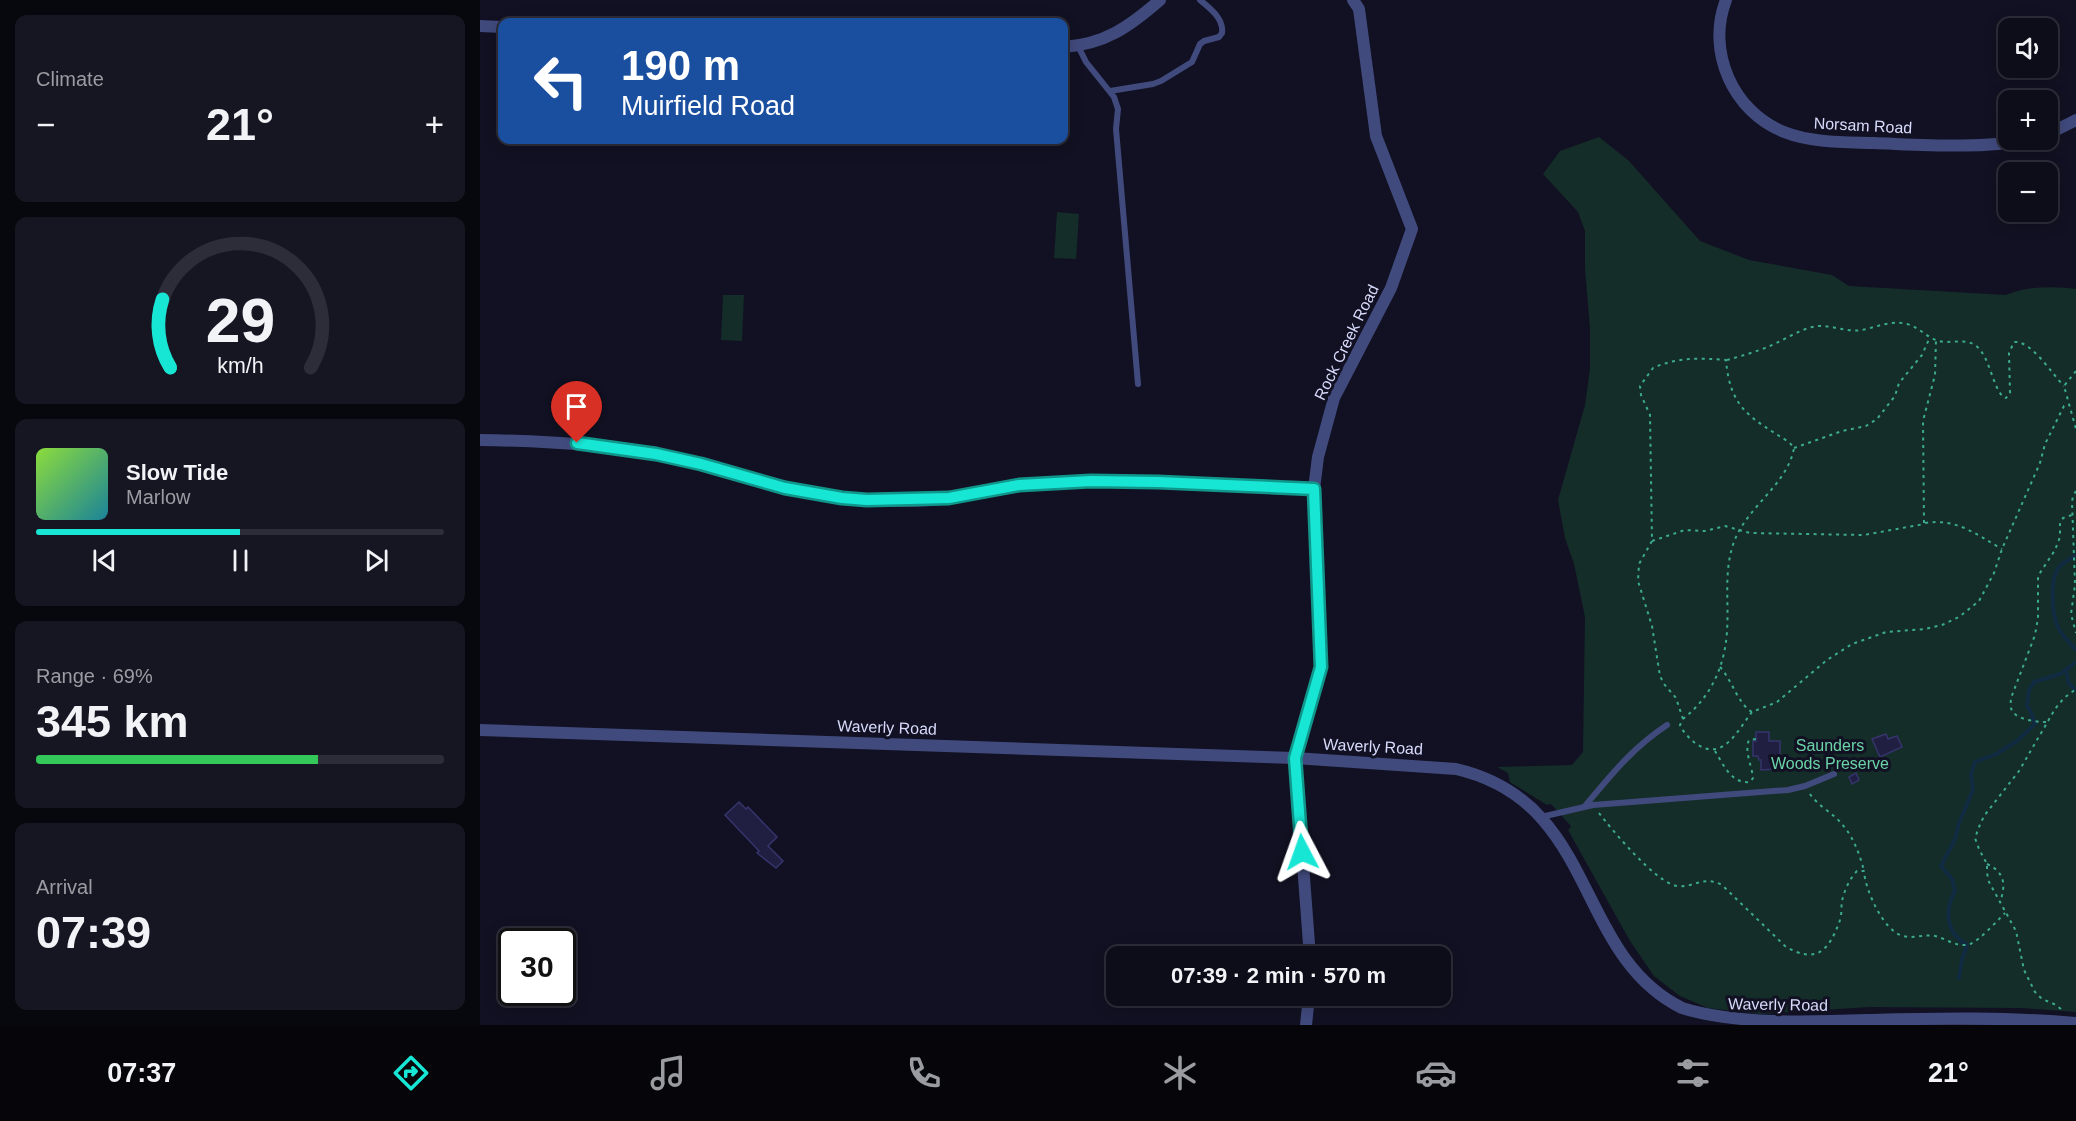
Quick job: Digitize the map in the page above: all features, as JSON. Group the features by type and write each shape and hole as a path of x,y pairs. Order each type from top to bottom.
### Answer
{"street":[{"path":"1068,47 1109,38 1160,0"},
{"name":"Rock Creek Road","path":"1309,946 1295,758 1321,667 1314,489 1318,458 1334,398 1391,288 1412,229 1376,136 1359,9 1353,0"},
{"name":"Norsam Road","path":"1725,0 1720,18 1719,38 1726,72 1733,88 1749,108 1782,132 1816,141 1967,147 1998,145"},
{"path":"480,26 498,27"},
{"path":"2058,129 2076,120"},
{"path":"480,440 577,443 656,454 785,488 867,500 949,498 1019,485 1091,481 1314,489"},
{"name":"Waverly Road","path":"480,730 1295,758 1438,766 1473,772 1520,796 1541,817 1564,846 1624,955 1656,990 1683,1008 1715,1019 1768,1024 1954,1019 2072,1023"},
{"path":"1306,1025 1308,1006"}],"lane":[{"path":"1110,91 1161,81 1192,63 1200,44 1219,37 1222,33 1221,22 1200,0"},
{"path":"1078,46 1086,62 1110,91 1119,109 1116,129 1138,384"},
{"path":"1585,806 1643,741 1667,725"},
{"path":"1541,817 1593,805 1788,790 1805,786 1834,774"}],"path":[{"path":"1683,719 1676,698 1660,676 1652,626 1638,581 1639,564 1652,540 1650,415 1641,395 1640,386 1653,368 1662,363 1699,358 1726,360 1814,327 1828,325 1859,330 1893,322 1918,328 1936,340 1966,342 1976,346 1988,365 1993,381 2006,398 2010,393 2009,352 2014,342 2020,341 2028,346 2064,386 2076,429"},
{"path":"1794,448 1842,431 1866,426 1877,419 1895,396 1899,383 1922,355 1930,337"},
{"path":"1924,524 1923,421 1935,375 1936,340"},
{"path":"1726,360 1732,392 1740,405 1750,416 1789,442 1794,448"},
{"path":"2064,386 2076,371"},
{"path":"1794,448 1790,462 1780,480 1759,502 1739,529 1728,565 1727,632 1720,667 1703,700 1683,719 1680,725 1690,739 1702,747 1715,751 1723,748 1752,711 1777,702 1827,660 1852,644 1886,632 1925,629 1942,625 1959,617 1979,601 1994,573 2002,549 2019,514 2053,424 2064,406 2069,405"},
{"path":"2076,490 2073,496 2072,515 2076,585 2071,614 2076,633"},
{"path":"2046,722 2035,722 2014,713 2010,708 2011,698 2035,635 2038,618 2038,576 2055,550 2063,518 2072,515"},
{"path":"1652,540 1685,530 1705,531 1725,526 1750,532 1864,535 1940,521 1959,525 2002,549"},
{"path":"1720,667 1732,682 1743,706 1752,711"},
{"path":"2000,902 2004,889 2002,876 1998,870 1988,864 1978,849 1975,838 1984,816 2019,771 2046,722 2064,698 2076,689"},
{"path":"1715,751 1730,775 1750,782 1753,778 1751,759 1746,752 1749,740 1756,739"},
{"path":"1805,786 1812,798 1839,820 1850,834 1860,855 1877,910 1893,932 1903,936 1924,934 1961,945 1972,943 2005,913"},
{"path":"1593,805 1610,829 1642,862 1666,882 1684,886 1702,880 1712,880 1722,885 1785,946 1806,956 1818,954 1827,945 1841,918 1842,900 1849,883 1854,874 1864,871"},
{"path":"1988,864 1987,877 2016,931 2024,970 2035,992 2042,999 2059,1007 2072,1023"}],"green space":[{"name":"Saunders Woods Preserve","path":"1599,137 1629,161 1700,241 1749,260 1832,275 1849,286 2006,295 2040,288 2076,289 2076,1012 2021,1008 1869,1007 1760,1014 1708,1008 1680,996 1654,976 1630,941 1568,830 1570,825 1551,804 1547,805 1510,782 1508,773 1497,767 1572,765 1583,752 1585,617 1558,500 1585,405 1590,369 1585,231 1578,212 1543,174 1560,151"},
{"path":"1057,212 1079,214 1076,259 1054,258"},
{"path":"723,295 744,295 742,341 721,340"}],"building":[{"path":"1756,732 1769,732 1769,741 1780,741 1780,755 1778,755 1778,760 1775,760 1776,769 1761,770 1761,760 1758,756 1753,756 1753,741 1756,741"},
{"path":"1886,734 1888,739 1897,736 1902,747 1880,757 1872,739"},
{"path":"1856,773 1859,780 1852,784 1849,777"},
{"path":"739,802 746,809 748,807 777,837 768,846 783,861 776,868 757,853 759,851 725,815"}],"waterway":[{"path":"2076,555 2062,564 2054,579 2053,587 2054,614 2058,627 2076,650"},
{"path":"1959,978 1967,946 1955,935 1949,923 1950,903 1955,891 1952,879 1941,866 1955,839 1973,790 1971,774 1975,762 1996,754 2017,741 2035,724 2027,706 2029,690 2034,682 2060,674 2076,662"},
{"path":"2066,671 2069,684 2076,690"}],"route":[{"path":"577,443 656,454 785,488 867,500 949,498 1019,485 1091,481 1314,489 1321,667 1295,758 1302,852"}]}
